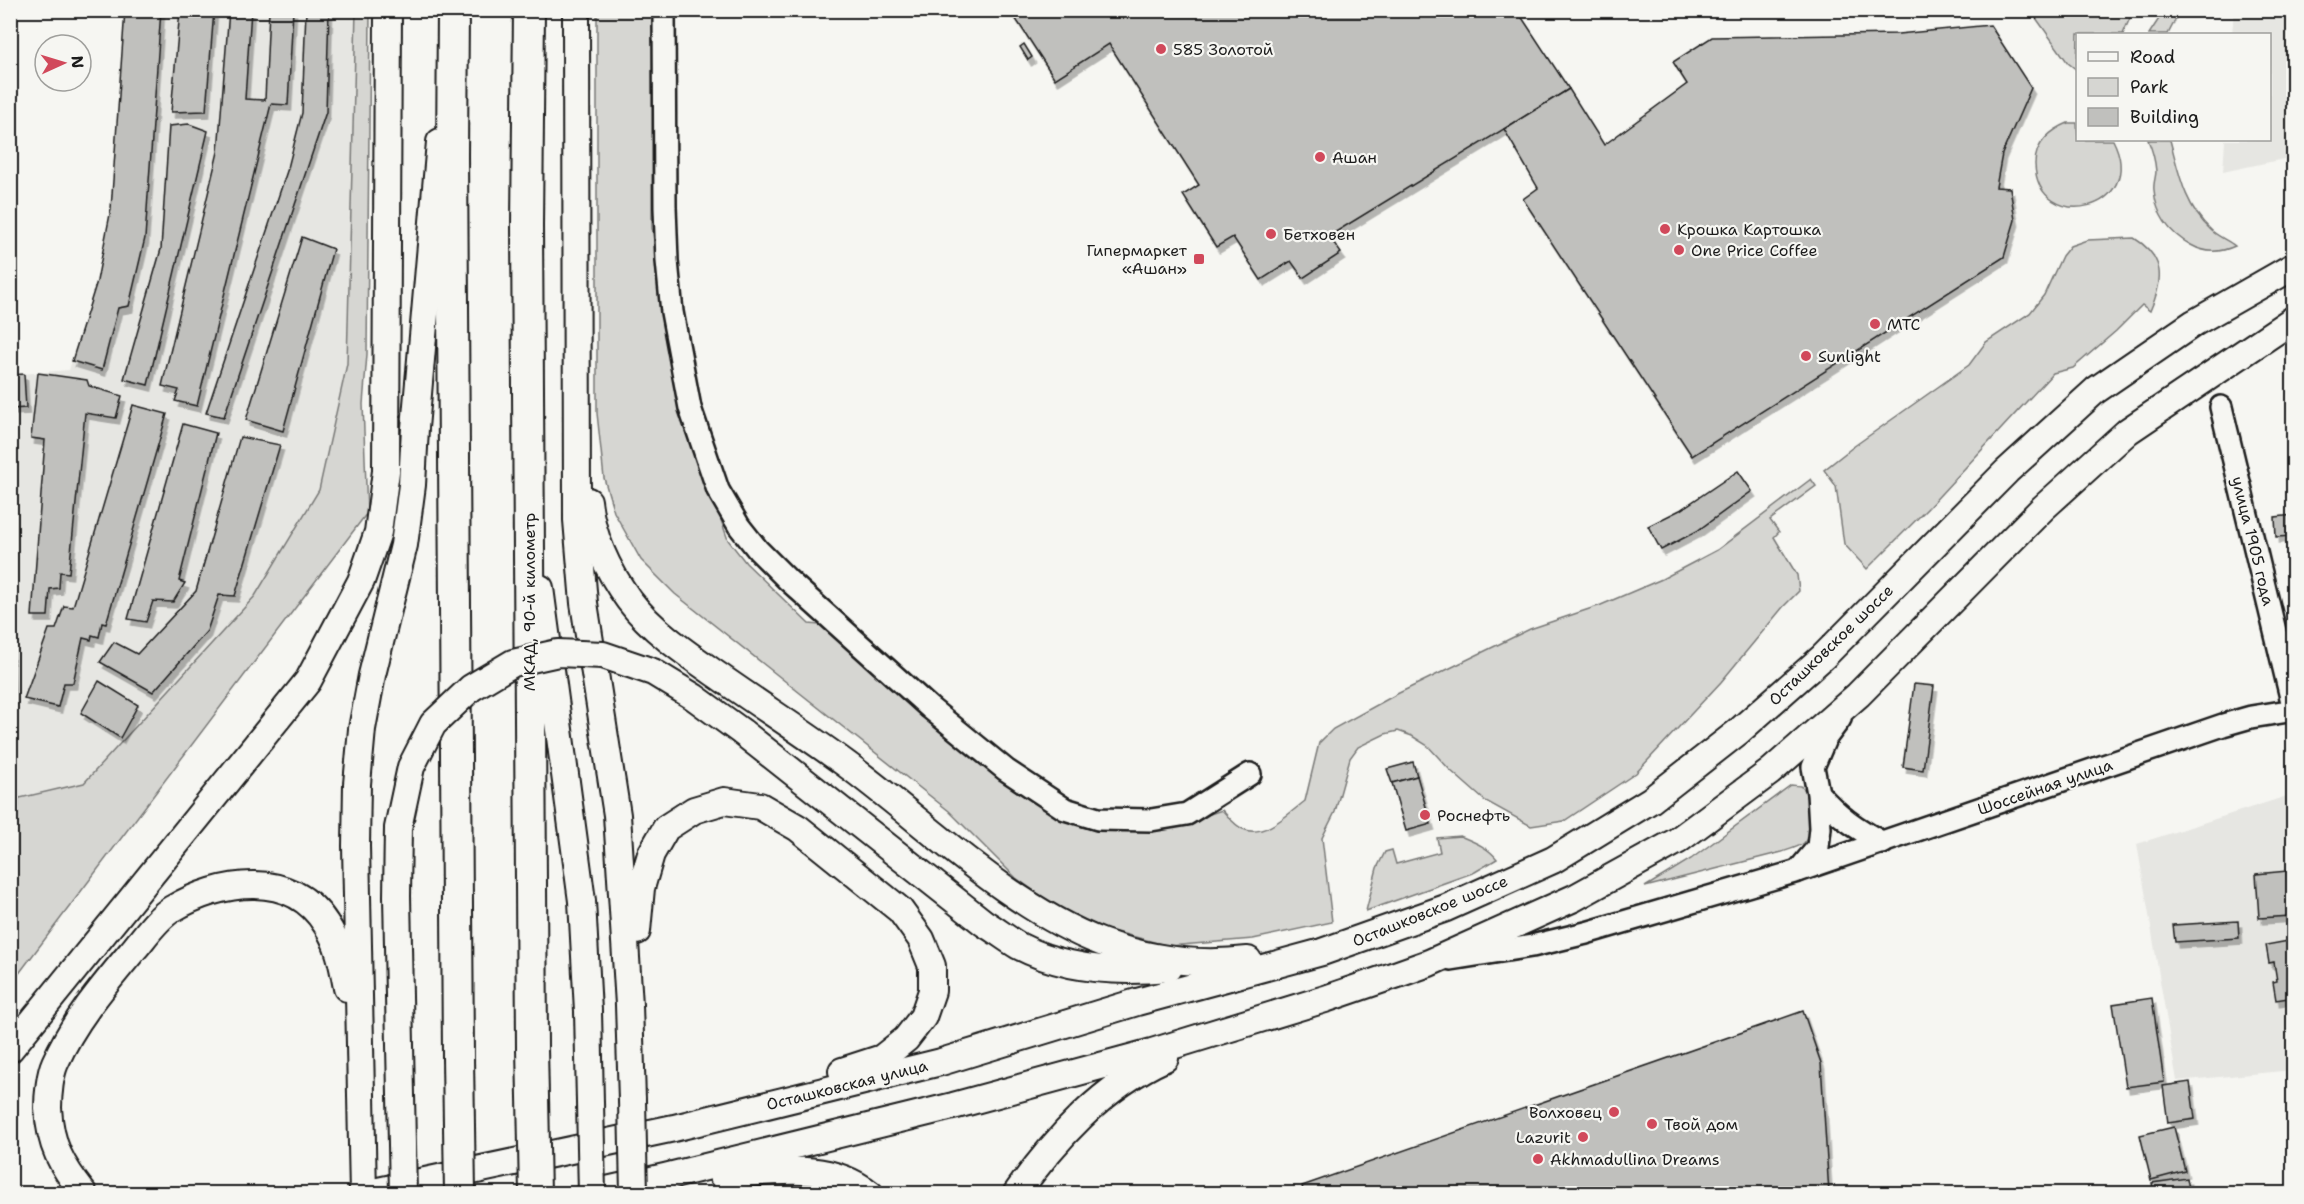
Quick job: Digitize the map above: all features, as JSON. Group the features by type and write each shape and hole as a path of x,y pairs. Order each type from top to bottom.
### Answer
{"highway":[{"path":"453,10 460,1194"},
{"name":"МКАД, 90-й километр","path":"530,10 527,225 535,1194"}],"main road":[{"path":"10,1049 308,681 361,581 378,532 386,471 388,10"},
{"path":"364,1194 360,1075 358,773 364,718 372,675 404,545 412,485 415,428 453,10"},
{"path":"576,10 577,520 584,603 617,815 629,1005 634,1194"},
{"name":"Осташковское шоссе","path":"1323,952 1446,908 1553,860 1651,800 1738,732 1823,657 2007,471 2096,390 2194,323 2294,266"},
{"path":"529,508 582,901 588,1011 590,1194 953,1106 1236,1027 1429,963 1574,898 1677,841 1770,772 1858,695 2043,508 2128,430 2294,319"},
{"path":"577,424 589,513 600,550 630,601 656,628 698,662 845,763 1001,885 1048,916 1100,941 1155,958 1215,964"},
{"path":"404,1194 398,828 411,767 433,724 471,688 513,663 558,653 603,655 653,672 694,697 742,732 984,923 1019,946 1063,963 1139,971 1323,952"},
{"path":"629,1005 641,888 651,854 666,828 694,810 724,801 760,806 798,828 900,910 921,939 932,966 932,991 923,1017 906,1039 882,1058 674,1128"},
{"path":"84,1194 64,1168 52,1138 48,1106 54,1065 90,1002 157,922 172,909 200,896 228,886 257,883 280,888 314,908 327,925 341,957 360,1075"},
{"name":"Осташковская улица","path":"364,1194 674,1128 941,1062 1137,1002 1323,952"},
{"path":"1016,1194 1059,1139 1089,1108 1155,1063 1236,1027"},
{"path":"665,1177 815,1170 846,1178 870,1194"}],"street":[{"path":"664,10 665,207 672,312 690,408 718,490 739,526 788,580 914,694 1006,770 1065,809 1098,819 1151,820 1187,814 1250,774"},
{"name":"улица 1905 года","path":"2221,407 2294,710"},
{"path":"1798,871 1818,847 1820,828 1818,793 1813,767 1825,739 1858,695"},
{"name":"Шоссейная улица","path":"1429,963 1532,946 1586,933 1798,871 2223,725 2252,717 2294,710"},
{"path":"1818,793 1836,814 1852,826 1883,843"}],"shaded area":[{"path":"125,11 356,11 347,364 319,490 255,596 84,783 11,800 10,375 69,370 97,281 111,209"},
{"path":"2234,11 2293,11 2293,157 2223,172 2225,141 2271,141 2271,33 2232,33"},
{"path":"2287,796 2294,847 2293,1070 2177,1081 2137,844"}],"green space":[{"path":"356,11 370,11 367,354 363,404 367,513 11,984 11,800 84,783 255,596 319,490 347,364"},
{"path":"597,11 653,11 652,228 666,318 710,489 728,540 746,563 809,624 832,626 1072,818 1192,820 1222,810 1243,829 1259,831 1268,828 1305,801 1319,743 1333,729 1397,694 1530,629 1601,605 1662,579 1717,550 1811,479 1816,486 1770,520 1779,532 1774,537 1797,575 1799,591 1721,682 1636,773 1564,821 1531,826 1484,800 1450,770 1428,746 1412,736 1398,731 1385,734 1358,747 1350,758 1335,812 1322,838 1332,922 1253,939 1169,946 1105,929 1061,910 1016,878 949,811 675,594 641,560 614,512 604,478 597,413"},
{"path":"2031,11 2133,11 2123,33 2076,33 2076,69 2068,63"},
{"path":"2164,11 2180,11 2169,33 2150,33"},
{"path":"2068,123 2076,123 2076,141 2113,141 2120,164 2116,184 2105,198 2088,206 2070,207 2053,201 2040,187 2035,164 2036,156 2045,138"},
{"path":"2148,141 2170,141 2184,188 2194,210 2214,232 2235,246 2218,251 2202,250 2183,240 2170,229 2155,199 2156,167"},
{"path":"2134,238 2152,253 2159,270 2158,289 2150,311 2142,305 2073,368 2053,373 1929,507 1867,569 1844,544 1836,486 1824,470 1969,365 1986,342 2030,313 2044,295 2062,256 2070,246 2087,240"},
{"path":"1791,785 1800,786 1805,790 1810,804 1810,830 1804,843 1782,852 1645,887 1691,859"},
{"path":"1460,836 1485,848 1497,859 1475,872 1366,911 1377,868 1385,852 1392,850 1396,864 1440,852 1437,838"}],"building":[{"path":"125,10 161,10 145,238 129,306 118,308 102,370 72,361 97,281 111,209"},
{"path":"180,10 214,10 206,111 171,112"},
{"path":"229,10 251,10 245,99 265,100 269,10 293,10 288,105 271,104 197,406 175,401 179,390 162,386 218,152"},
{"path":"306,10 329,10 326,112 224,417 206,413 288,168 302,113"},
{"name":"Ашан","path":"1010,10 1517,10 1569,89 1329,236 1341,253 1303,278 1291,261 1261,280 1233,237 1216,247 1183,195 1199,185 1109,44 1055,79"},
{"path":"1990,25 2031,88 2002,154 1996,187 2010,188 2015,220 2004,257 1692,456 1523,199 1538,188 1504,129 1569,89 1604,145 1687,84 1673,62 1712,37 1898,34"},
{"path":"1024,44 1032,57 1028,60 1020,47"},
{"path":"189,124 208,131 148,385 124,379 161,249 169,126"},
{"path":"302,237 333,249 283,431 246,420"},
{"path":"38,373 87,380 89,386 122,396 116,418 85,413 69,573 60,572 59,588 50,589 48,616 32,616 45,440 31,438"},
{"path":"24,374 26,408 10,409 10,375"},
{"path":"133,405 167,414 106,624 102,623 99,637 92,635 91,640 83,638 73,683 64,683 58,707 24,699 49,629 56,629 64,606 73,607"},
{"path":"183,424 216,433 179,581 185,583 173,602 153,601 146,622 128,619"},
{"path":"240,437 280,445 235,596 219,595 207,631 153,692 100,662 114,642 137,654 196,591"},
{"path":"1738,471 1752,491 1697,531 1661,550 1648,526 1680,510"},
{"path":"2294,515 2294,536 2276,537 2275,517"},
{"path":"2294,548 2294,581 2293,581 2287,549"},
{"path":"10,630 15,800 10,800"},
{"path":"99,681 138,705 120,738 81,713"},
{"path":"1914,684 1934,686 1923,770 1903,767"},
{"path":"1413,762 1417,776 1392,783 1387,769"},
{"path":"1417,776 1431,824 1406,831 1392,783"},
{"path":"2287,871 2290,916 2259,918 2256,874"},
{"path":"2238,921 2239,938 2175,942 2173,925"},
{"path":"2294,940 2294,959 2289,960 2294,981 2294,997 2276,1000 2273,982 2277,981 2274,962 2269,963 2266,945"},
{"path":"2152,998 2164,1082 2126,1087 2113,1004"},
{"name":"Твой дом","path":"1803,1011 1821,1063 1829,1194 1304,1194 1302,1186"},
{"path":"2190,1082 2195,1119 2168,1123 2163,1086"},
{"path":"2174,1127 2185,1171 2151,1180 2140,1135"},
{"path":"2187,1178 2190,1194 2154,1194 2152,1183"}],"place":[{"name":"585 Золотой","path":"1161,49"},
{"name":"Ашан","path":"1320,157"},
{"name":"Крошка Картошка","path":"1665,229"},
{"name":"Бетховен","path":"1271,234"},
{"name":"One Price Coffee","path":"1679,250"},
{"name":"Гипермаркет «Ашан»","path":"1199,259"},
{"name":"МТС","path":"1875,324"},
{"name":"Sunlight","path":"1806,356"},
{"name":"Роснефть","path":"1425,815"},
{"name":"Волховец","path":"1614,1112"},
{"name":"Твой дом","path":"1652,1124"},
{"name":"Lazurit","path":"1583,1137"},
{"name":"Akhmadullina Dreams","path":"1538,1159"}]}
